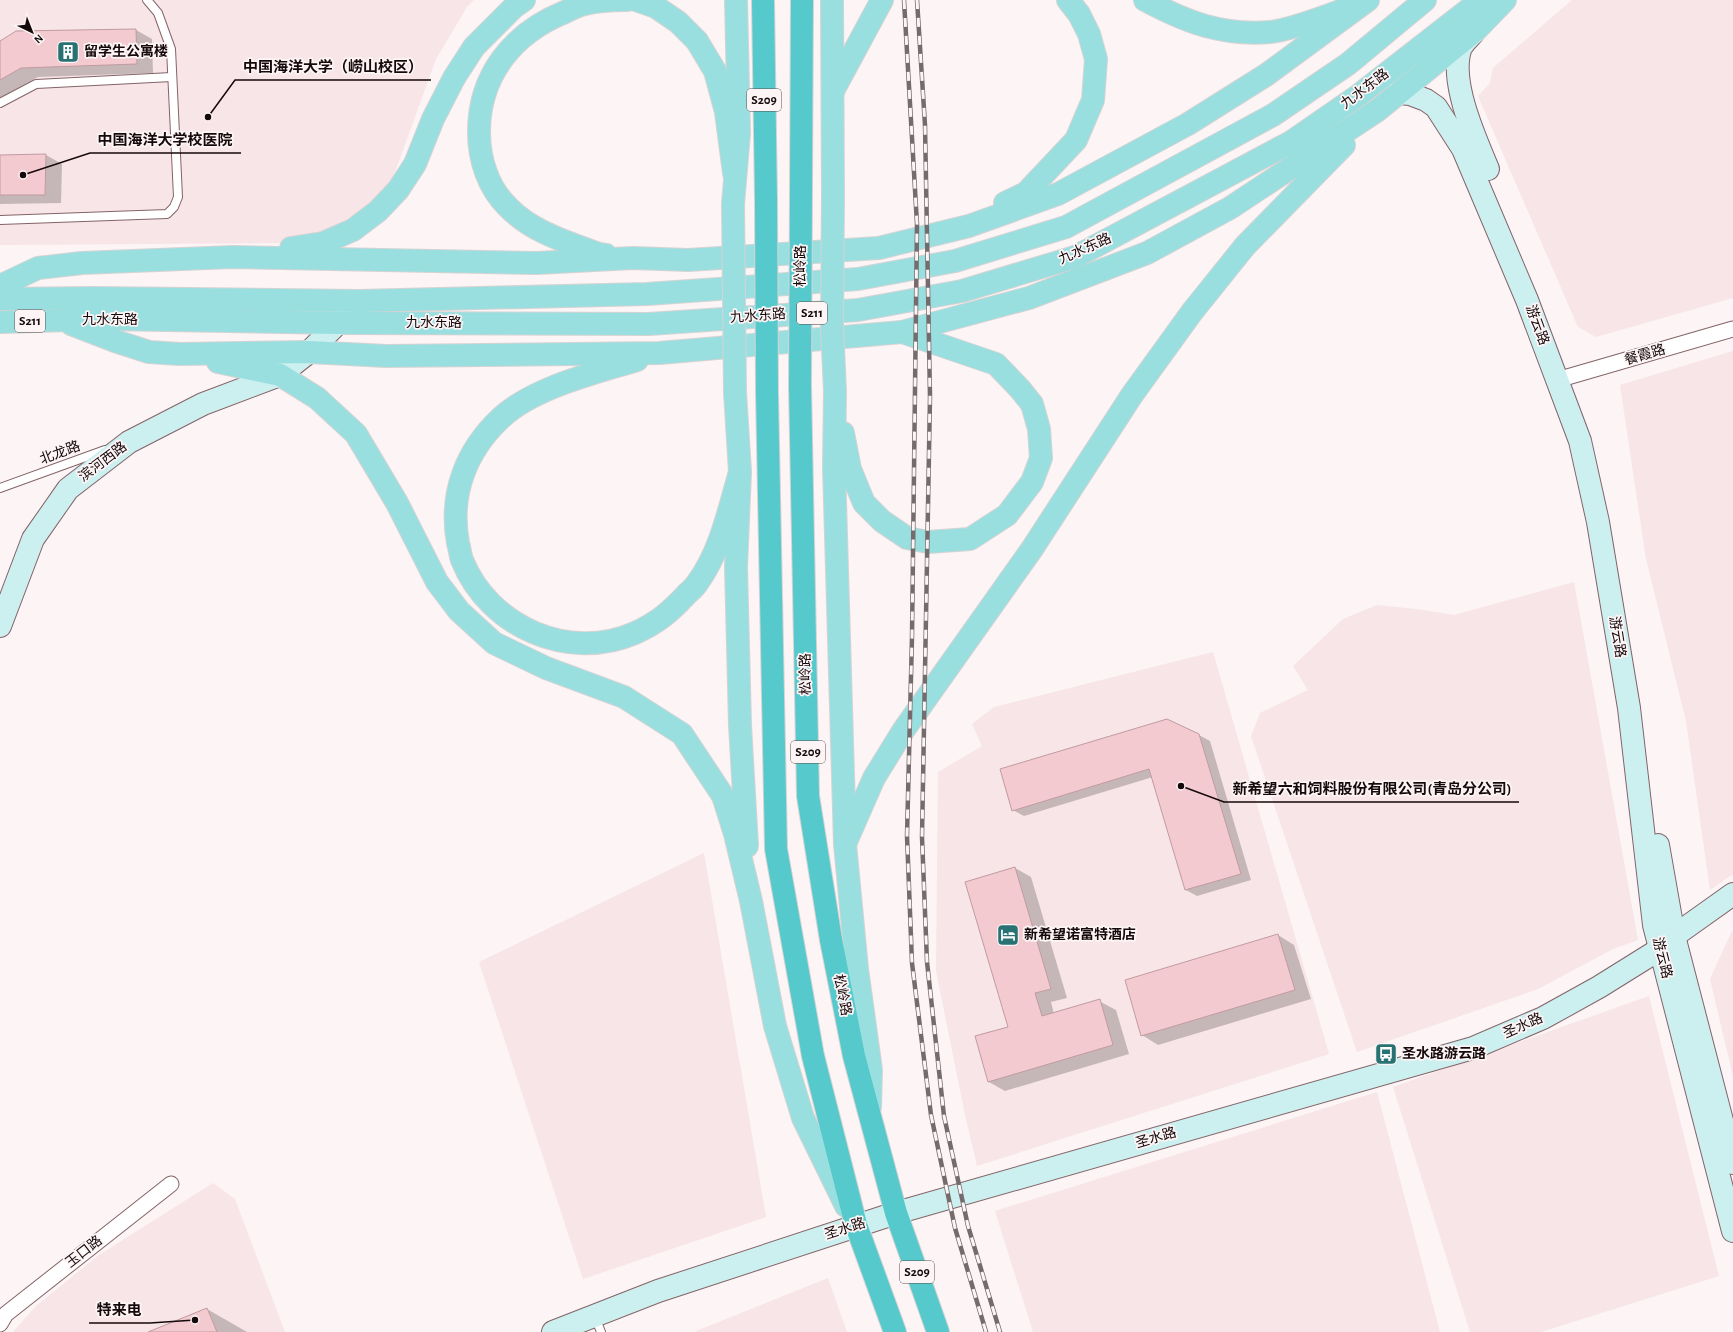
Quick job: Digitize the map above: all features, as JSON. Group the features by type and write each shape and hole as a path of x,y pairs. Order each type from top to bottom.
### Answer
{"highway":[{"name":"S209","path":"763,0 767,394 776,849 813,1056 856,1225 895,1332"},
{"name":"松岭路","path":"802,0 800,386 808,796 831,940 854,1056 896,1212 938,1332"}],"main road":[{"path":"233,257 323,243 353,230 378,211 398,190 415,164 433,119 454,78 474,47 514,7 524,0"},
{"path":"627,0 607,0 584,4 537,25 520,39 503,57 492,75 483,98 479,119 479,144 483,164 492,185 507,206 526,223 559,239 599,254 633,258 688,260 879,248 969,226 1058,194 1181,127 1266,75 1367,1"},
{"path":"636,0 656,7 678,22 697,41 715,71 726,112 734,173"},
{"path":"736,0 739,133 734,173 733,204 735,392 740,472 736,567 740,724 751,901"},
{"path":"832,0 832,327 835,391 834,467 845,844 857,969 871,1070 870,1112"},
{"path":"833,90 882,0"},
{"path":"946,232 1026,193 1076,140 1093,100 1096,59 1089,34 1079,14 1068,0"},
{"path":"1145,0 1187,21 1228,32 1271,32 1310,21 1367,1"},
{"name":"九水东路","path":"0,299 94,298 359,301 647,294 858,279 955,261 1066,227 1273,115 1348,64 1425,0"},
{"name":"九水东路","path":"0,322 106,319 338,323 649,324 858,310 962,291 1075,257 1291,142 1359,95 1481,0"},
{"path":"845,844 874,778 902,731 1032,550 1132,394 1192,312 1245,246 1378,110 1476,30 1505,0"},
{"name":"游云路","path":"1476,30 1460,49 1458,70 1462,99 1476,139 1536,292 1562,379"},
{"name":"游云路","path":"1398,93 1410,94 1426,100 1436,107 1463,149 1562,379 1590,438 1610,522 1624,603 1653,814 1667,942 1733,1230"},
{"path":"60,320 149,352 180,354 309,352 386,356 659,353 902,332 1029,298 1147,253 1230,208 1378,110"},
{"path":"0,286 38,268 82,263 233,257 537,263 633,258"},
{"name":"滨河西路","path":"0,626 33,540 68,489 129,442 203,404 280,375 309,352 359,301"},
{"path":"835,391 850,469 864,503 882,522 907,538 928,542 970,539 1007,515 1032,482 1041,458 1039,429 1032,404 996,364 902,332"},
{"path":"659,353 566,382 522,402 503,417 487,434 472,454 461,478 455,507 456,529 462,559 472,580 489,601 510,620 534,634 560,642 589,644 608,642 650,627 668,614 698,583 717,549 740,472"},
{"path":"180,354 280,375 317,398 356,434 397,503 437,582 459,611 494,644 546,668 624,697 682,734 723,796 735,834 751,901 775,1026 803,1118 856,1225"},
{"name":"圣水路","path":"553,1332 598,1324 658,1291 896,1212 1473,1048 1543,1018 1599,987 1667,942 1733,894"},
{"name":"游云路","path":"1667,942 1733,1163"}],"street":[{"name":"餐霞路","path":"1562,379 1733,329"},
{"name":"玉口路","path":"3,1332 0,1325 6,1314 170,1184"}],"lane":[{"path":"0,220 167,214 174,207 178,197 171,50 158,13 147,0"},
{"path":"0,103 36,84 172,77"},
{"name":"北龙路","path":"0,488 129,442"}],"shaded area":[{"path":"0,0 474,0 467,7 436,59 394,175 381,195 350,224 295,243 0,245"},
{"path":"1572,0 1733,0 1733,298 1596,337 1578,327 1478,96 1490,83 1493,68"},
{"path":"1733,351 1733,874 1710,890 1686,721 1646,559 1620,385"},
{"path":"1574,582 1638,940 1613,949 1538,989 1357,1052 1251,736 1260,713 1308,690 1293,666 1343,619 1377,605 1454,615"},
{"path":"1213,652 1329,1054 977,1166 965,1115 936,971 938,772 982,746 972,724 994,707"},
{"path":"704,853 766,1217 583,1279 479,962"},
{"path":"1733,931 1733,1076 1710,979"},
{"path":"1649,996 1719,1276 1541,1332 1470,1332 1393,1087"},
{"path":"1377,1092 1440,1332 1033,1332 995,1211"},
{"path":"213,1183 235,1199 285,1332 13,1332 36,1306 99,1255"},
{"path":"828,1278 847,1332 694,1332"}],"building":[{"name":"留学生公寓楼","path":"136,29 137,64 21,68 0,80 0,41 16,31"},
{"path":"46,154 45,195 0,195 0,155"},
{"path":"1167,719 1199,734 1241,874 1185,890 1149,769 1012,811 1000,769"},
{"name":"新希望诺富特酒店","path":"1015,867 1051,989 1035,993 1042,1016 1100,999 1113,1045 988,1082 975,1036 1008,1027 965,882"},
{"path":"1278,934 1295,990 1141,1036 1125,980"},
{"path":"207,1308 217,1332 148,1332"}],"railway":[{"path":"904,0 917,224 912,637 907,836 912,963 931,1115 955,1228 986,1332"},
{"path":"917,0 925,125 930,397 922,837 927,962 944,1116 968,1226 1000,1332"}],"place":[{"name":"留学生公寓楼","path":"68,52"},
{"name":"中国海洋大学（崂山校区）","path":"208,117"},
{"name":"中国海洋大学校医院","path":"23,175"},
{"name":"新希望六和饲料股份有限公司(青岛分公司)","path":"1181,786"},
{"name":"新希望诺富特酒店","path":"1008,935"},
{"name":"圣水路游云路","path":"1386,1054"},
{"name":"特来电","path":"195,1320"}]}
